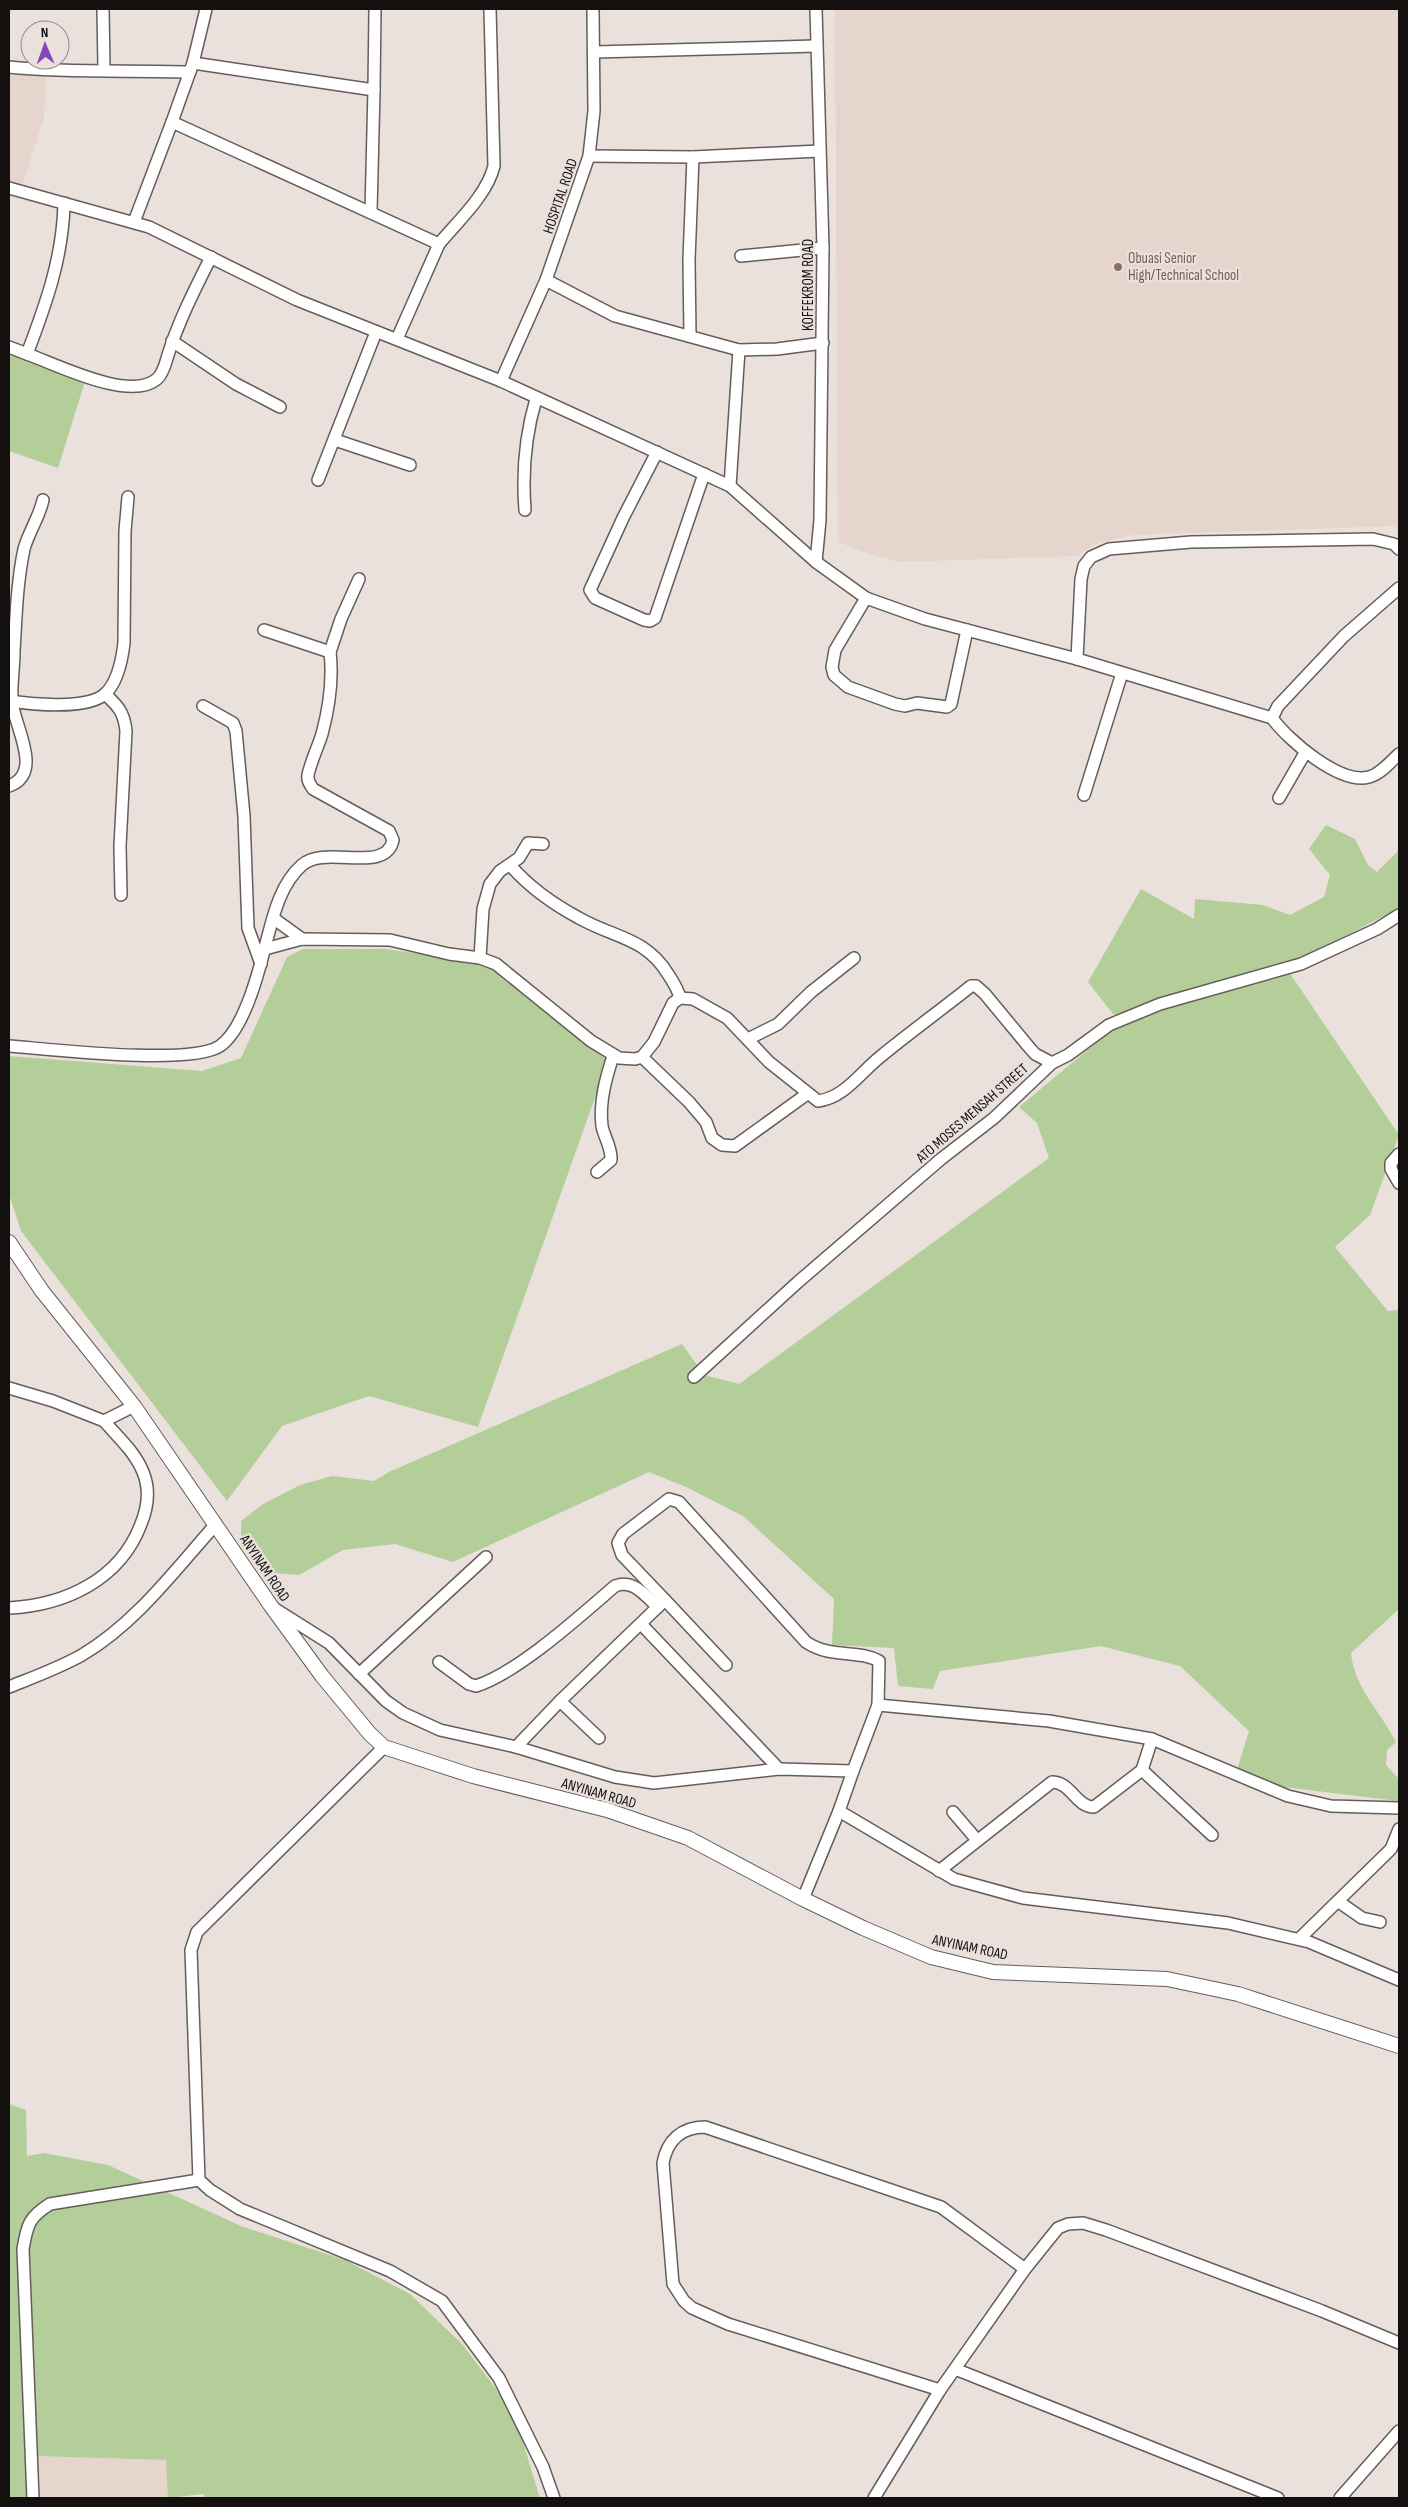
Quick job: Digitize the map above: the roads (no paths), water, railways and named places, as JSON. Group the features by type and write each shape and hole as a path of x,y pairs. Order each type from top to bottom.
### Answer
{"street":[{"path":"103,9 104,69"},
{"path":"134,222 192,68 206,9"},
{"path":"371,211 375,9"},
{"path":"397,339 439,244 481,192 494,166 490,9"},
{"name":"HOSPITAL ROAD","path":"501,381 546,280 589,156 593,126 595,52 593,9"},
{"name":"KOFFEKROM ROAD","path":"816,9 823,248 820,520 816,562"},
{"path":"595,52 816,46"},
{"path":"9,67 54,72 104,69 192,68 374,90"},
{"path":"172,122 371,211 439,244"},
{"path":"589,156 693,157 819,151"},
{"path":"690,336 689,260 693,157"},
{"path":"9,188 134,222 297,300 501,381 536,399 658,452 730,486 816,562 866,598 925,619 1077,659 1272,718 1280,729 1305,753 1356,777 1368,777 1380,772 1399,754"},
{"path":"27,354 57,270 64,225 64,203"},
{"path":"741,256 823,248"},
{"path":"9,347 104,381 123,386 141,387 161,375 172,341 210,257"},
{"path":"546,280 615,316 739,350 778,349 823,343"},
{"path":"318,480 376,332"},
{"path":"172,341 236,384 280,407"},
{"path":"730,486 739,350"},
{"path":"525,510 523,460 529,423 536,399"},
{"path":"335,440 410,465"},
{"path":"658,452 623,518 590,590 595,598 644,620 650,621 655,618 704,474"},
{"path":"10,701 66,704 84,702 105,694 116,677 123,656 125,531 128,497"},
{"path":"9,786 16,783 24,774 26,760 10,701 22,563 27,538 38,520 43,500"},
{"path":"1077,659 1081,579 1084,566 1091,557 1108,549 1190,542 1372,539 1394,544 1399,549"},
{"path":"9,1046 142,1055 187,1054 210,1050 225,1041 238,1022 251,994 273,918 291,877 308,860 322,856 366,859 387,851 392,844 393,837 385,828 313,789 308,781 322,734 327,706 330,685 330,652 341,619 359,579"},
{"path":"1272,718 1278,706 1344,636 1399,588"},
{"path":"866,598 835,650 832,667 834,675 848,687 895,704 905,706 917,703 947,707 951,704 967,630"},
{"path":"264,630 330,652"},
{"path":"1084,795 1122,673"},
{"path":"105,694 120,708 124,715 126,731 120,846 121,895"},
{"path":"203,706 233,723 236,731 244,816 248,928 261,964"},
{"path":"1279,798 1305,753"},
{"path":"480,958 482,916 488,889 495,876 521,855 528,843 543,844"},
{"path":"510,865 523,881 579,918 649,950 662,964 680,998"},
{"name":"ATO MOSES MENSAH STREET","path":"694,1377 798,1282 941,1159 994,1118 1052,1063 1118,1022 1160,1004 1301,964 1377,929 1399,916"},
{"path":"273,918 302,939"},
{"path":"265,949 302,939 390,940 448,954 480,958 496,964 591,1041 613,1056 628,1059 642,1057 654,1042 669,1008 680,998 693,998 727,1018 769,1062 818,1101 830,1100 879,1057 972,986 976,986 985,994 1035,1054 1052,1063"},
{"path":"748,1039 778,1024 811,992 854,958"},
{"path":"597,1172 611,1160 602,1126 602,1104 606,1078 613,1056"},
{"path":"642,1057 689,1102 706,1122 712,1138 729,1147 735,1146 807,1094"},
{"path":"1399,1154 1393,1160 1391,1170 1399,1183"},
{"name":"ANYINAM ROAD","path":"9,1242 42,1291 134,1406 270,1606 322,1676 370,1734 384,1747 473,1776 607,1810 688,1838 803,1899 931,1957 993,1972 1167,1979 1238,1994 1399,2046"},
{"path":"9,1388 52,1400 104,1421 132,1453 144,1473 148,1495 145,1513 137,1535 126,1554 108,1573 89,1586 63,1599 35,1607 9,1608"},
{"path":"104,1421 134,1406"},
{"path":"661,1604 622,1555 618,1543 623,1534 664,1500 673,1499 679,1502 806,1642 816,1649 879,1661 878,1705 839,1812 803,1899"},
{"path":"9,1687 56,1668 84,1654 110,1635 134,1615 216,1524"},
{"path":"359,1674 486,1558"},
{"path":"439,1662 469,1684 476,1686 523,1660 567,1627 615,1586 623,1583 633,1584 661,1604 726,1665"},
{"path":"516,1747 560,1701 661,1604"},
{"path":"270,1606 324,1639 386,1701 403,1713 433,1727 516,1747 614,1777 654,1782 672,1782 779,1769 853,1772"},
{"path":"641,1624 779,1769"},
{"path":"560,1701 599,1738"},
{"path":"878,1705 1049,1721 1152,1739 1288,1796 1331,1806 1399,1808"},
{"path":"939,1871 1052,1782 1064,1784 1082,1803 1094,1807 1142,1770 1152,1739"},
{"path":"199,2180 191,1950 197,1932 384,1747"},
{"path":"1142,1770 1212,1834"},
{"path":"839,1812 954,1879 1023,1898 1228,1923 1299,1939 1399,1980"},
{"path":"953,1812 977,1840"},
{"path":"1299,1939 1339,1902 1391,1849 1399,1829"},
{"path":"1391,1849 1399,1858"},
{"path":"1339,1902 1362,1918 1380,1922"},
{"path":"940,2390 728,2324 692,2308 684,2301 673,2284 664,2172 666,2150 672,2139 695,2127 705,2127 941,2208 1024,2269"},
{"path":"33,2498 23,2248 26,2229 35,2214 50,2204 199,2180 240,2209 390,2271 442,2301 499,2378 543,2467 554,2498"},
{"path":"874,2498 940,2390 1024,2269 1058,2228 1068,2224 1083,2223 1322,2311 1399,2343"},
{"path":"955,2369 1278,2498"},
{"path":"1340,2498 1399,2431"}],"place":[{"name":"Obuasi Senior High/Technical School","path":"1118,267"}]}
